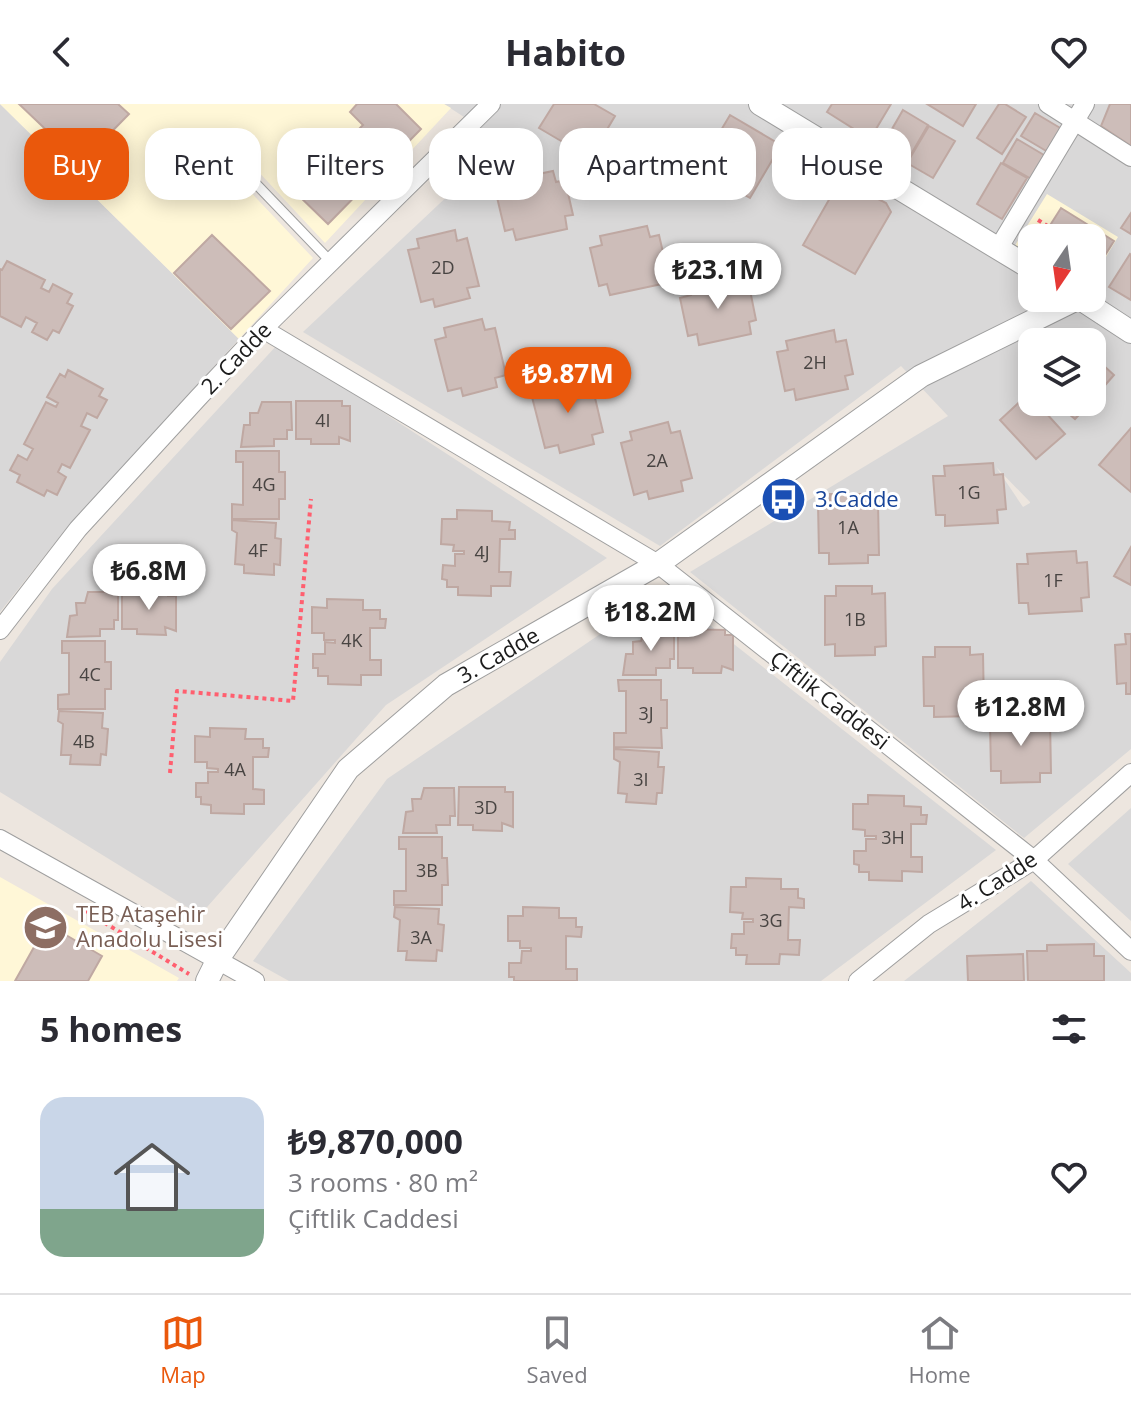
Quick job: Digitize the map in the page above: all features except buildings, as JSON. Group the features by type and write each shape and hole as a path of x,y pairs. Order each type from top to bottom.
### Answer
{"street":[{"name":"2. Cadde","path":"0,630 78,529 263,329 491,104"},
{"path":"760,104 1018,261"},
{"path":"1048,104 1131,157"},
{"path":"998,249 1085,104"},
{"name":"3. Cadde","path":"204,981 348,769 446,685 658,564 921,376 1051,312"},
{"path":"1100,312 1131,332"},
{"name":"Çiftlik Caddesi","path":"263,329 658,564 1034,860 1131,951"},
{"name":"4. Cadde","path":"858,981 929,924 1034,860 1131,773"},
{"path":"0,839 255,981"}],"lane":[{"path":"261,189 331,262"}],"path":[{"path":"1033,217 1044,224"},
{"path":"170,773 177,691 293,701 311,499"},
{"path":"67,900 204,981"}],"shaded area":[{"path":"0,104 24,128 24,200 98,200 239,339 65,530 0,612"},
{"path":"0,104 444,104 451,108 429,128 413,149 413,128 277,128 277,192 261,174 261,128 145,128 145,200 258,200 313,258 239,339 98,200 129,200 129,128 24,128"},
{"path":"444,104 1131,104 1131,749 1024,838 690,572 948,416 901,366 660,546 303,332 443,200 543,200 543,128 481,128","holes":["996,467 1030,502 1030,503 1023,507"]},
{"path":"1047,194 1097,224 1028,224"},
{"path":"285,200 365,200 325,243"},
{"path":"1106,230 1118,237 1106,257"},
{"path":"278,344 607,558 386,705 200,915 0,792 0,662 52,589"},
{"path":"665,590 996,850 821,981 289,981 253,961 387,779"},
{"path":"1131,808 1131,921 1068,864"},
{"name":"TEB Ataşehir Anadolu Lisesi","path":"0,877 179,978 177,981 0,981"},
{"path":"1031,881 1131,973 1131,981 904,981"}],"place":[{"name":"3.Cadde","path":"784,499"},
{"name":"TEB Ataşehir Anadolu Lisesi","path":"45,927"}]}
